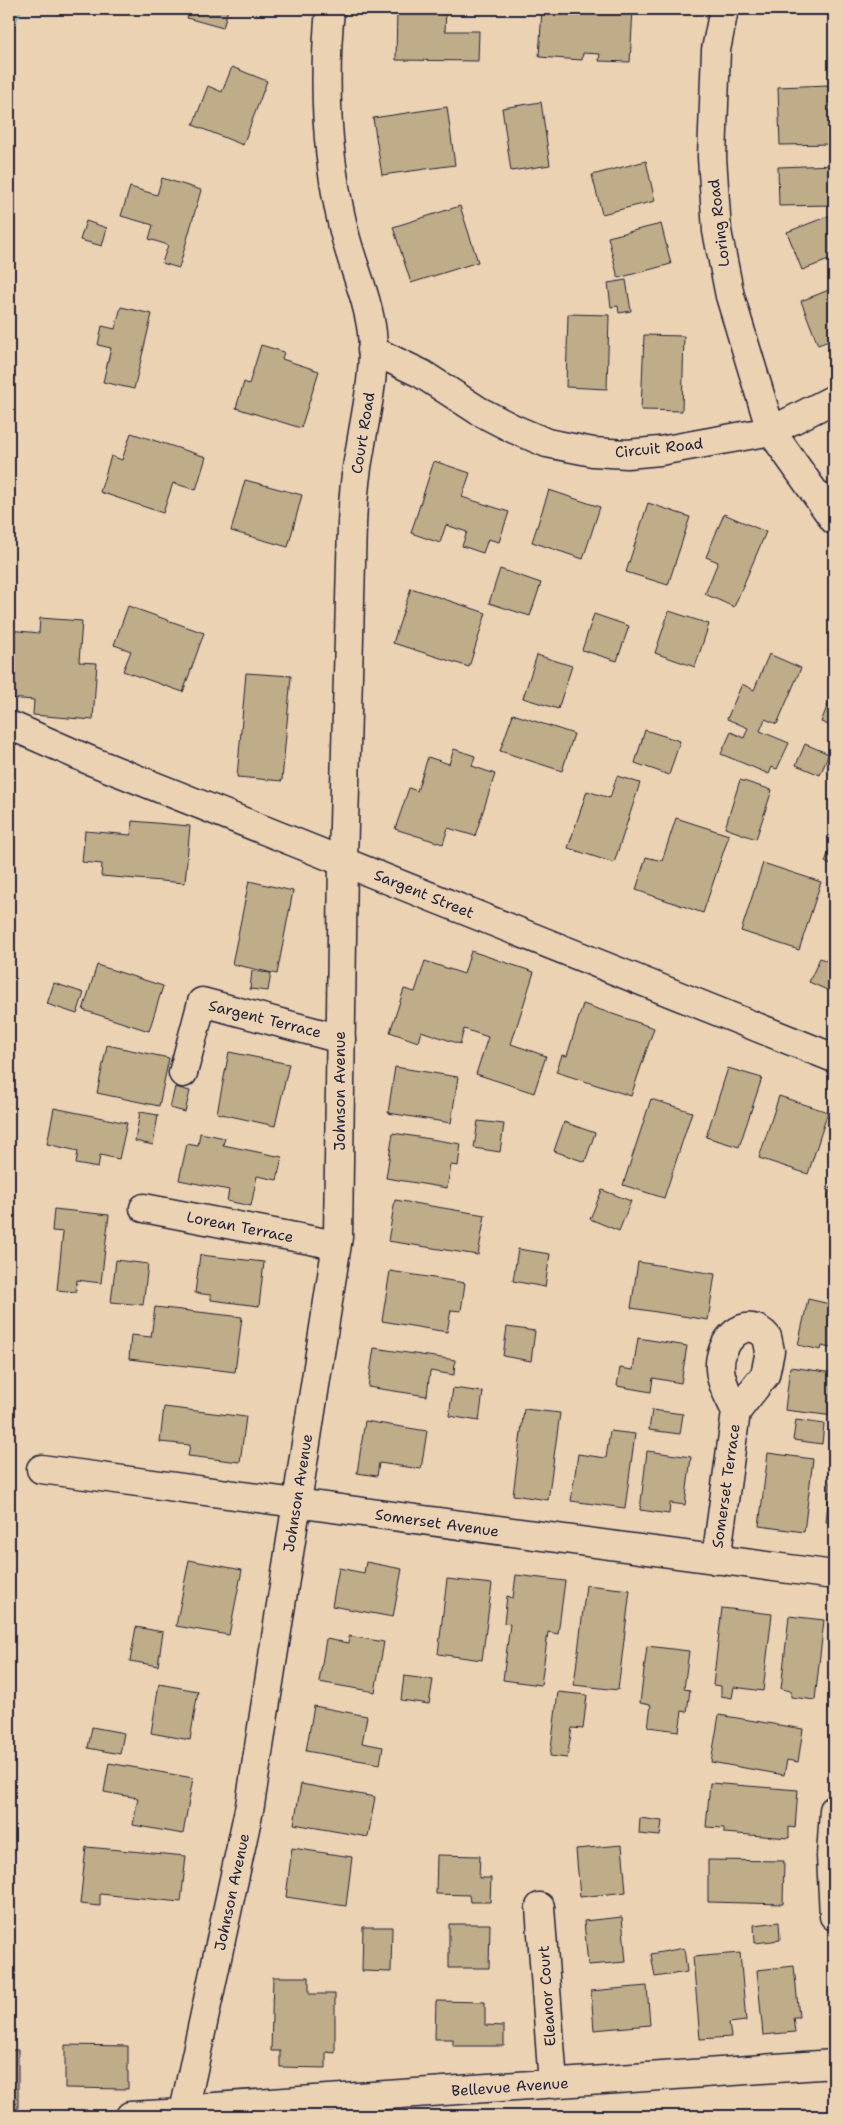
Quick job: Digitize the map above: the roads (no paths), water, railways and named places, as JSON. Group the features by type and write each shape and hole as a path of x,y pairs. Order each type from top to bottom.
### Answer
{"street":[{"name":"Court Road","path":"330,9 326,86 330,163 346,238 368,316 372,350 371,381 352,508 343,862"},
{"name":"Loring Road","path":"724,9 716,50 714,86 712,157 715,208 730,296 771,431"},
{"name":"Circuit Road","path":"372,350 422,374 496,420 539,440 569,448 609,454 679,449 771,431 834,399"},
{"path":"771,431 834,520"},
{"name":"Sargent Street","path":"14,727 98,764 834,1058"},
{"name":"Johnson Avenue","path":"184,2113 250,1805 336,1245 339,1221 343,862"},
{"name":"Sargent Terrace","path":"183,1074 202,1002 341,1039"},
{"name":"Lorean Terrace","path":"144,1208 336,1245"},
{"name":"Somerset Terrace","path":"716,1560 736,1412"},
{"name":"Somerset Avenue","path":"41,1469 834,1575"},
{"path":"834,1810 832,1863 834,1916"},
{"name":"Eleanor Court","path":"540,1908 553,2084"},
{"name":"Bellevue Avenue","path":"130,2116 834,2064"}],"water":[{"path":"9,9 22,9 9,35"},
{"path":"9,1493 12,1555 9,1584"}]}
